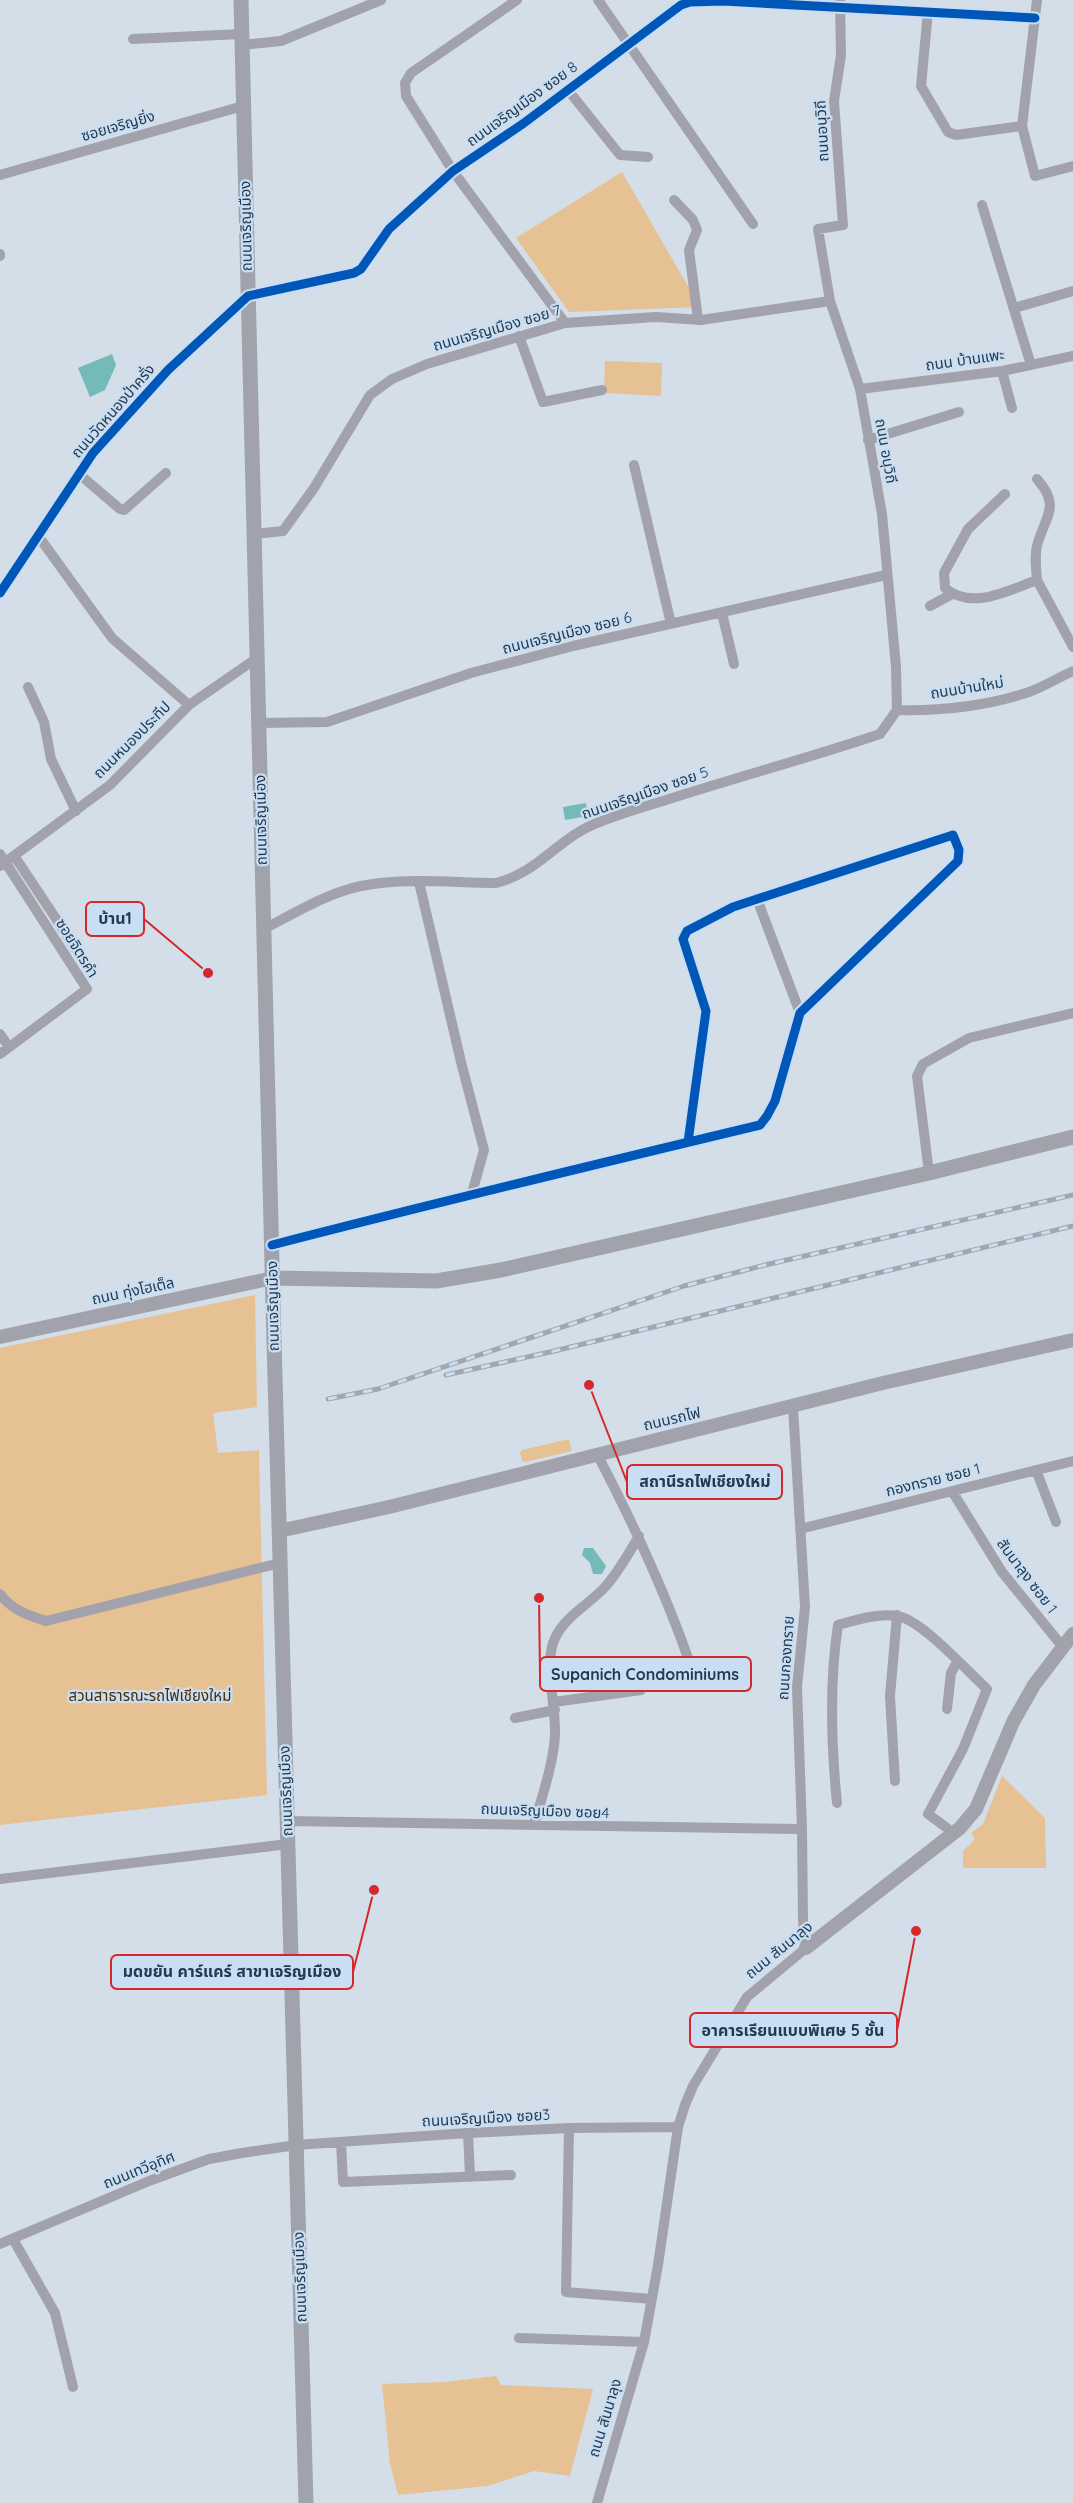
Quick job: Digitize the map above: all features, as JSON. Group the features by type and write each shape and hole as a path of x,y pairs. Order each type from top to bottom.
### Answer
{"main road":[{"name":"ถนนเจริญเมือง","path":"241,0 273,1305 306,2503"},
{"path":"273,1278 436,1281 501,1270 929,1173 1073,1137"},
{"path":"272,1248 279,1262 297,1280"},
{"path":"273,1305 287,1287 297,1280"}],"street":[{"path":"133,39 281,41 381,0"},
{"path":"518,0 411,73 405,83 406,96 453,171 565,323"},
{"path":"598,0 753,224"},
{"path":"1037,0 1022,126 1035,176 1073,166"},
{"name":"ถนนเจริญเมือง ซอย 8","path":"248,296 354,273 361,268 389,229 453,171 568,90 681,5 690,2 840,3 1035,18"},
{"name":"ถนนอนุวิถี","path":"840,3 841,55 834,101 843,225"},
{"path":"928,11 921,86 948,132 956,135 1022,126"},
{"path":"568,90 620,155 648,157"},
{"name":"ซอยเจริญยิ่ง","path":"0,175 243,106"},
{"path":"674,201 693,220 697,230 689,250 698,320"},
{"path":"982,205 1031,365"},
{"name":"ถนน อนุวิถี","path":"843,225 818,230 830,301 860,389 882,514 896,667 897,710"},
{"path":"1014,308 1073,291"},
{"name":"ถนนวัดหนองป่าครั่ง","path":"0,593 93,453 168,370 248,296"},
{"name":"ถนนเจริญเมือง ซอย 7","path":"254,534 283,531 314,488 370,395 392,379 427,364 565,323 656,317 698,320 830,301"},
{"path":"519,336 543,402 602,390"},
{"name":"ถนน บ้านแพะ","path":"860,389 1002,371 1073,356"},
{"path":"1002,371 1012,408"},
{"path":"868,440 959,412"},
{"path":"634,465 671,624"},
{"path":"79,474 124,510 166,473"},
{"path":"1037,478 1048,490 1050,499 1050,510 1037,543 1035,562 1037,580 1073,647"},
{"path":"1005,494 968,529 944,573 945,588 952,594 980,600 1037,580"},
{"path":"39,537 112,638 189,705"},
{"name":"ถนนเจริญเมือง ซอย 6","path":"259,723 327,722 471,673 596,640 886,575"},
{"path":"930,606 952,594"},
{"path":"722,613 734,664"},
{"name":"ถนนหนองประทีป","path":"5,860 110,785 189,705 257,658"},
{"name":"ถนนบ้านใหม่","path":"897,710 934,709 995,702 1029,692 1073,671"},
{"path":"28,687 44,722 51,759 76,811"},
{"name":"ถนนเจริญเมือง ซอย 5","path":"264,928 343,891 378,883 496,883 511,879 536,866 572,837 595,823 879,734 897,710"},
{"path":"272,1248 472,1193 688,1142 760,1125 775,1101 800,1014 958,861 959,850 953,835 733,907 687,931 683,939 706,1011 688,1142"},
{"path":"5,860 86,964"},
{"name":"ซอยจิตรคำ","path":"4,1051 87,989 5,860"},
{"path":"419,882 484,1150 472,1193"},
{"path":"758,899 800,1014"},
{"path":"929,1173 918,1076 923,1064 969,1038 1073,1013"},
{"path":"0,1034 4,1051"},
{"name":"ถนน ทุ่งโฮเต็ล","path":"0,1337 273,1278"},
{"name":"ถนนรถไฟ","path":"279,1531 389,1507 883,1383 1073,1341"},
{"name":"ถนนกองทราย","path":"793,1407 805,1607 796,1687 802,1829 802,1921 806,1948"},
{"path":"597,1454 639,1536 668,1602 688,1658"},
{"name":"กองทราย ซอย 1","path":"800,1528 1073,1461"},
{"path":"1036,1470 1056,1522"},
{"name":"สันนาลุง ซอย 1","path":"952,1491 1002,1572 1062,1646"},
{"path":"534,1825 551,1763 555,1736 552,1644 559,1630 570,1617 608,1583 639,1536"},
{"path":"0,1594 6,1602 23,1614 46,1620 280,1563"},
{"path":"895,1781 890,1696 897,1615"},
{"path":"837,1803 831,1710 833,1656 838,1625 865,1618 897,1615 921,1625 987,1689 963,1749 928,1814 947,1828 952,1835"},
{"name":"ถนน สันนาลุง","path":"597,2503 644,2343 678,2127 693,2086 747,1997 806,1948 952,1835 976,1809 1013,1722 1034,1686 1073,1634"},
{"path":"947,1709 951,1673 957,1662"},
{"path":"516,1718 555,1706 641,1690"},
{"name":"ถนนเจริญเมือง ซอย4","path":"287,1821 802,1829"},
{"path":"0,1880 288,1844"},
{"name":"ถนนเจริญเมือง ซอย3","path":"296,2145 569,2128 678,2127"},
{"path":"569,2128 566,2292 652,2299"},
{"path":"468,2133 470,2176"},
{"path":"341,2142 343,2182 511,2175"},
{"name":"ถนนเทวีอุทิศ","path":"0,2244 149,2181 209,2159 296,2145"},
{"path":"13,2239 55,2313 73,2388"},
{"path":"519,2338 644,2343"}],"green space":[{"path":"622,172 700,307 569,312 516,238"},
{"path":"605,361 662,363 661,396 604,393"},
{"name":"สวนสาธารณะรถไฟเชียงใหม่","path":"255,1295 257,1407 213,1413 218,1453 259,1450 267,1795 0,1825 0,1348"},
{"path":"569,1439 572,1451 522,1461 520,1453 522,1450"},
{"path":"1002,1776 1045,1818 1046,1868 963,1868 963,1851 975,1839 971,1833 983,1824"},
{"path":"496,2376 501,2385 593,2389 570,2476 534,2471 488,2486 398,2495 390,2464 382,2384 445,2382"}],"shaded area":[{"path":"112,354 116,365 105,390 90,397 78,368"},
{"path":"586,803 588,816 565,820 563,807"},
{"path":"584,1548 593,1548 606,1566 602,1574 593,1574 590,1563 582,1555"}],"railway":[{"path":"328,1399 378,1389 684,1286 765,1265 1073,1195"},
{"path":"446,1375 1073,1226"}],"cycle path":[{"path":"0,593 93,453 168,370 248,296 354,273 361,269 389,229 453,171 524,123 681,5 690,2 723,1 1035,18"},
{"path":"272,1245 760,1125 775,1101 800,1013 958,861 959,850 953,835 733,907 687,931 683,939 706,1011 688,1142"}],"place":[{"name":"บ้าน1","path":"208,973"},
{"name":"สถานีรถไฟเชียงใหม่","path":"589,1385"},
{"name":"Supanich Condominiums","path":"539,1598"},
{"name":"มดขยัน คาร์แคร์ สาขาเจริญเมือง","path":"374,1890"},
{"name":"อาคารเรียนแบบพิเศษ 5 ชั้น","path":"916,1931"}]}
